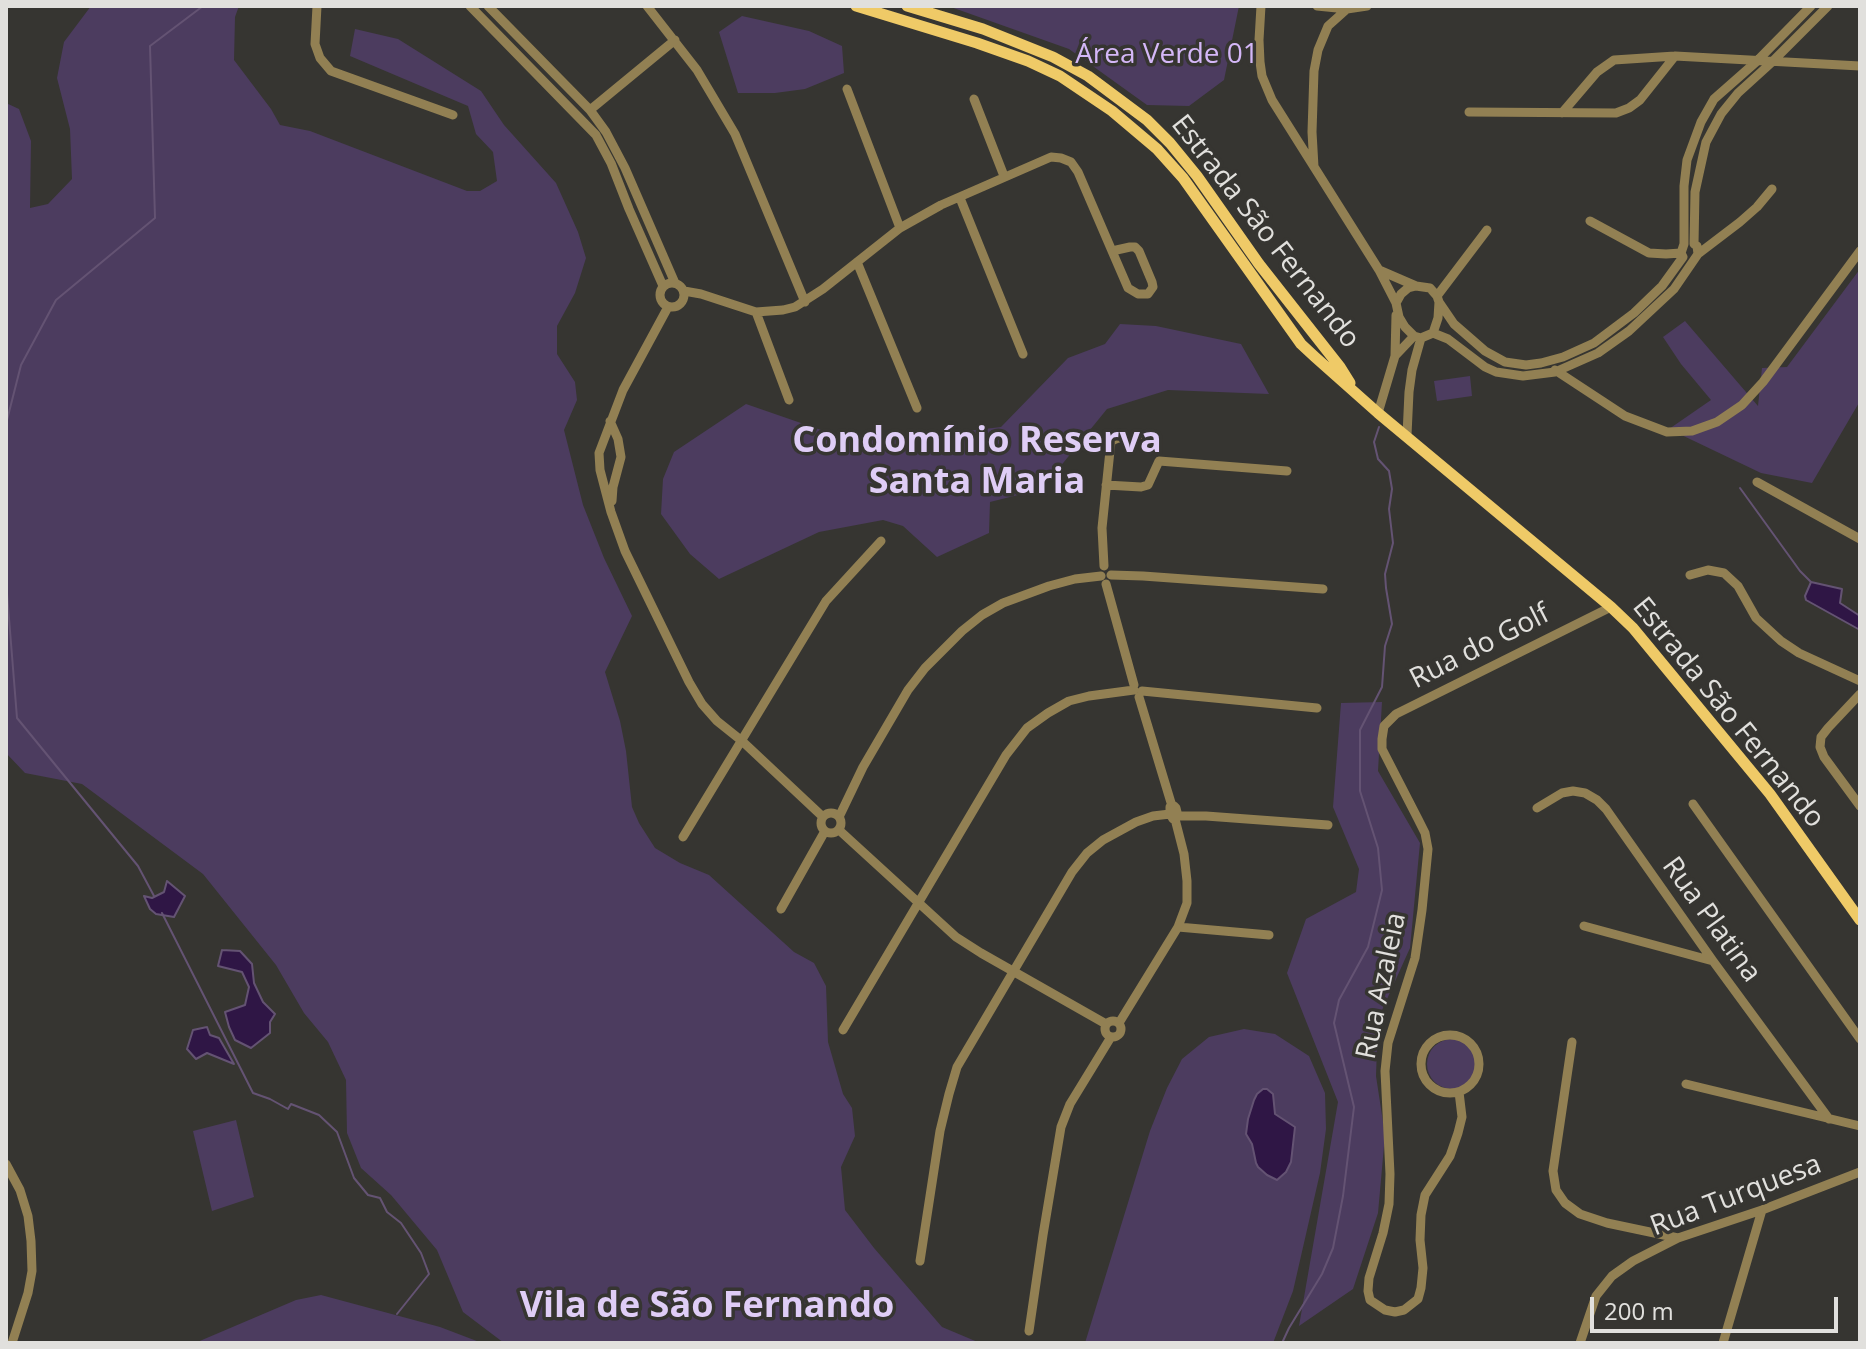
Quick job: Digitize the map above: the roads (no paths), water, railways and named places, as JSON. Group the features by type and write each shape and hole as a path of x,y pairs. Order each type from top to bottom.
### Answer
{"main road":[{"name":"Estrada São Fernando","path":"856,6 1028,61 1060,76 1129,123 1183,178 1301,344 1359,397 1633,628 1770,794 1860,920"},
{"name":"Estrada São Fernando","path":"907,6 983,29 1053,57 1088,76 1147,120 1197,176 1259,264 1340,367 1359,397"}],"street":[{"path":"317,6 315,44 320,58 331,71 453,115"},
{"path":"470,6 596,135 663,286 660,298 668,307 682,303 684,291 681,286 675,283 663,286"},
{"path":"488,6 590,110 615,148 675,283"},
{"path":"647,6 714,96 735,134 805,302"},
{"path":"1261,6 1259,40 1262,76 1272,100 1379,270 1405,327 1418,337"},
{"path":"1328,26 1321,7 1347,9 1367,6"},
{"path":"1689,252 1684,186 1687,160 1701,122 1714,99 1811,6"},
{"path":"1395,356 1418,337 1433,333 1448,339 1485,367 1523,376 1555,372 1598,353 1629,331 1674,289 1689,252 1695,192 1706,142 1721,114 1738,93 1828,6"},
{"path":"1314,167 1314,71 1318,50 1328,26 1347,9"},
{"path":"1783,34 1792,42"},
{"path":"590,110 675,40"},
{"path":"1469,112 1616,113 1640,100 1675,56"},
{"path":"1562,113 1597,72 1614,60 1675,56 1860,66"},
{"path":"847,89 900,228"},
{"path":"974,99 1004,176"},
{"path":"564,101 590,110 596,135"},
{"path":"1296,139 1312,132"},
{"path":"684,291 756,312 795,307 900,228 941,205 1051,157 1071,162 1078,172 1112,251 1128,288 1143,295 1151,291 1152,282 1139,251 1130,247 1112,251"},
{"path":"1379,270 1416,286 1430,288 1454,324 1485,351 1505,362 1526,365 1549,361 1594,343 1634,313 1662,286 1689,252 1740,222 1772,189"},
{"path":"960,198 1023,354"},
{"path":"1590,221 1649,253 1689,252"},
{"path":"1433,333 1438,318 1438,299 1487,230"},
{"path":"1549,361 1555,372 1625,416 1667,432 1692,431 1717,422 1742,405 1763,382 1860,251"},
{"path":"857,262 917,408"},
{"path":"1378,413 1395,356 1396,306 1401,294 1416,286"},
{"path":"668,307 623,390 599,453 600,470 611,512 625,551 702,704 823,817"},
{"path":"756,312 789,400"},
{"path":"1407,435 1409,392 1418,337"},
{"path":"610,421 621,457 613,487 611,512"},
{"path":"605,438 618,439"},
{"path":"1119,1023 1178,927 1187,903 1184,854 1174,814 1105,575 1102,528 1111,441 1118,438 1154,443"},
{"path":"1106,485 1148,485 1159,461 1287,471"},
{"path":"603,473 616,472"},
{"path":"1757,482 1860,539"},
{"path":"683,837 826,601 881,541"},
{"path":"1690,575 1708,570 1724,573 1738,586 1756,618 1781,641 1799,653 1860,681"},
{"path":"839,830 839,817 863,767 908,690 962,631 1003,603 1049,586 1105,575 1323,589"},
{"name":"Rua do Golf","path":"1382,739 1384,726 1396,714 1611,607"},
{"path":"843,1030 1006,755 1027,728 1048,713 1069,701 1089,696 1137,691 1317,708"},
{"path":"1860,694 1821,737 1820,747 1860,806"},
{"name":"Rua Azaleia","path":"1382,739 1382,749 1421,826 1428,849 1415,958 1388,1043 1385,1071 1389,1204 1368,1291 1370,1300 1385,1310 1404,1310 1418,1299 1423,1268 1420,1227 1425,1195 1450,1156 1458,1133 1462,1117 1459,1092"},
{"name":"Rua Platina","path":"1537,808 1562,793 1585,793 1606,809 1829,1119"},
{"path":"1693,804 1860,1039"},
{"path":"839,817 830,813 823,817 821,825 831,833 839,830"},
{"path":"920,1261 940,1131 957,1067 1072,872 1087,853 1103,840 1153,816 1174,814 1328,825"},
{"path":"839,830 956,937 1106,1024"},
{"path":"781,909 825,831"},
{"path":"1584,926 1713,961"},
{"path":"1178,927 1269,935"},
{"path":"1114,1020 1119,1023 1120,1033 1111,1037 1105,1032 1106,1024 1114,1020"},
{"path":"1446,1034 1465,1038 1477,1053 1478,1072 1474,1081 1459,1092 1439,1092 1431,1087 1421,1070 1423,1051 1437,1037 1446,1034"},
{"path":"1029,1331 1061,1127 1070,1104 1111,1037"},
{"path":"1572,1042 1553,1171 1556,1190 1565,1203 1580,1214 1678,1238"},
{"path":"1686,1084 1860,1126"},
{"path":"6,1164 20,1190 31,1241 32,1271 28,1293 12,1343"},
{"name":"Rua Turquesa","path":"1580,1343 1596,1296 1612,1276 1633,1261 1678,1238 1860,1172"},
{"path":"1723,1343 1762,1210"}],"waterway":[{"path":"6,424 21,365 56,300 155,218 150,46 203,6"},
{"path":"1282,1343 1322,1274 1333,1248 1354,1107 1334,1023 1339,1000 1368,947 1382,890 1378,848 1360,791 1360,730 1382,687 1385,646 1392,624 1385,574 1393,543 1389,509 1392,489 1389,471 1378,459 1374,442 1379,427"},
{"path":"1740,488 1811,582"},
{"path":"6,581 17,718 138,866 154,896"},
{"path":"162,913 253,1093 288,1109 291,1104 319,1115 337,1132 354,1178 368,1195 380,1198 387,1212 401,1223 421,1253 429,1274 397,1314"}],"district":[{"name":"Condomínio Reserva Santa Maria","path":"977,462"},
{"name":"Vila de São Fernando","path":"707,1307"}],"park label":[{"name":"Área Verde 01","path":"1167,55"}]}
